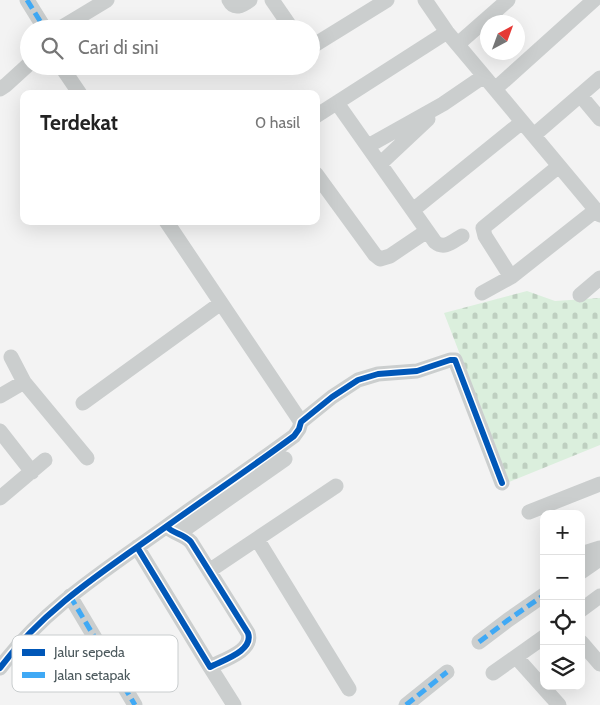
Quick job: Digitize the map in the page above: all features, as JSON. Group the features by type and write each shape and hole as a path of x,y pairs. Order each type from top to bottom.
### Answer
{"street":[{"path":"27,0 40,20"},
{"path":"74,20 107,0"},
{"path":"228,0 231,5 237,6 243,5 250,0"},
{"path":"272,0 286,20"},
{"path":"320,42 388,0"},
{"path":"425,0 447,32 598,212 511,277 482,292"},
{"path":"458,44 508,0"},
{"path":"495,89 594,0"},
{"path":"320,114 447,32"},
{"path":"0,89 20,72"},
{"path":"67,75 77,90"},
{"path":"368,146 443,104 484,76"},
{"path":"534,136 600,78"},
{"path":"580,95 600,119"},
{"path":"337,103 435,242 440,246 444,246 462,236"},
{"path":"380,164 443,104"},
{"path":"413,210 522,122"},
{"path":"511,277 485,236 483,228 558,166"},
{"path":"320,179 375,255 380,259 390,256 427,231"},
{"path":"169,225 301,422"},
{"path":"580,295 600,278"},
{"path":"83,403 221,303"},
{"path":"12,357 24,382 87,458"},
{"path":"172,530 294,436 301,422 332,397 358,380 378,374 417,370 450,360 455,360 502,483"},
{"path":"0,396 24,382"},
{"path":"0,430 32,472"},
{"path":"29,635 70,596 137,547 172,530 285,459"},
{"path":"0,498 45,460"},
{"path":"529,512 600,484"},
{"path":"209,571 336,486"},
{"path":"172,530 187,537 191,542 249,637 245,649 210,667"},
{"path":"257,539 349,689"},
{"path":"137,547 234,705"},
{"path":"585,553 600,548"},
{"path":"70,596 93,635"},
{"path":"585,607 600,596"},
{"path":"479,642 540,598"},
{"path":"493,673 540,640"},
{"path":"584,645 600,664"},
{"path":"0,668 12,653"},
{"path":"516,657 559,705"},
{"path":"406,705 446,672"},
{"path":"127,692 135,705"}],"green space":[{"path":"527,291 555,301 600,298 600,445 509,482 444,313"}],"marked path":[{"path":"27,0 39,20"},
{"path":"70,596 93,635"},
{"path":"479,642 540,598"},
{"path":"406,705 447,672"},
{"path":"127,692 135,705"}],"cycle path":[{"path":"28,635 56,608 122,558 294,436 301,422 332,397 358,380 378,374 417,371 455,360 502,483"},
{"path":"137,547 210,667 236,654 246,645 249,639 248,633 191,542 167,527"},
{"path":"0,668 12,652"}]}
